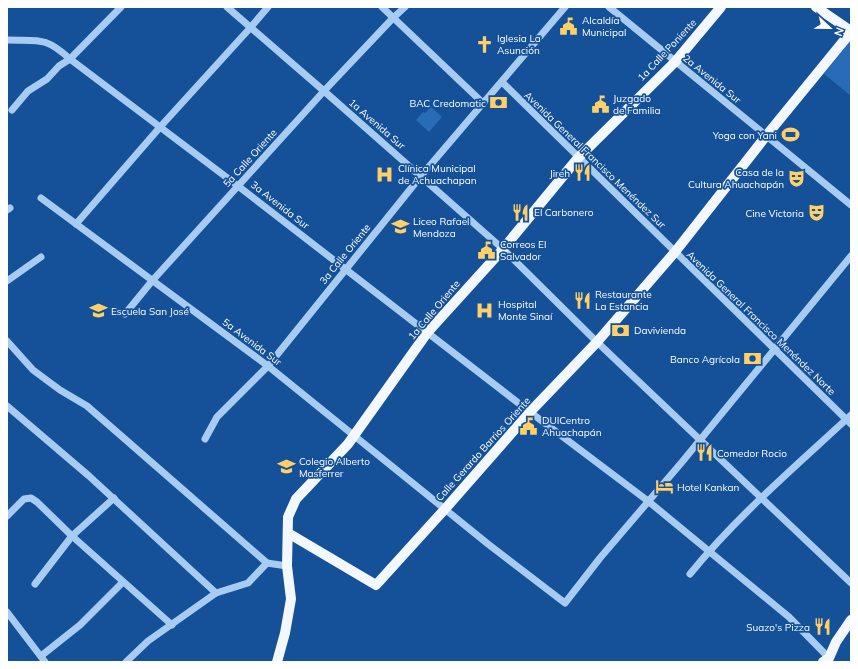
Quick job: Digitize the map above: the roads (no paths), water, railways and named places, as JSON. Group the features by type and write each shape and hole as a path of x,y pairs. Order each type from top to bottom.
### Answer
{"main road":[{"name":"1a Calle Poniente","path":"578,158 675,62 721,7"},
{"path":"816,7 851,32"},
{"name":"Calle Gerardo Barrios Oriente","path":"288,533 376,585 530,412 597,342 675,252 766,136 851,32"},
{"name":"1a Calle Oriente","path":"277,662 285,633 291,599 287,566 288,517 296,499 354,436 427,333 503,249 578,158"},
{"path":"826,660 851,620"}],"street":[{"path":"12,110 28,91 47,79 59,66 70,59 121,7"},
{"name":"1a Avenida Sur","path":"227,7 503,249 597,342 851,584"},
{"path":"76,224 161,126 268,7"},
{"path":"382,7 483,103"},
{"name":"5a Calle Oriente","path":"125,314 152,281 324,91 405,7"},
{"name":"2a Avenida Sur","path":"608,7 851,205"},
{"name":"3a Calle Oriente","path":"205,439 217,417 268,366 421,176 563,8"},
{"name":"3a Avenida Sur","path":"7,40 31,39 45,41 58,47 70,59 161,126 427,333 648,501 789,617 826,660"},
{"name":"Avenida General Francisco Menéndez Sur","path":"502,82 675,252"},
{"name":"5a Avenida Sur","path":"41,198 268,366 445,509 565,603 600,558 648,501"},
{"name":"Avenida General Francisco Menéndez Norte","path":"675,252 774,350 849,420"},
{"path":"648,501 851,256"},
{"path":"7,281 41,257"},
{"path":"7,341 33,370 60,390 87,406 267,563 287,566"},
{"path":"7,406 114,498 216,593"},
{"path":"690,574 709,551 762,498 849,420"},
{"path":"7,516 24,499 31,498 172,625"},
{"path":"34,584 72,536 114,498"},
{"path":"126,662 148,641 216,593 248,583 267,563"},
{"path":"7,612 43,659 123,582"}],"place":[{"name":"Alcaldía Municipal","path":"569,26"},
{"name":"Iglesia La Asunción","path":"484,44"},
{"name":"BAC Credomatic","path":"499,103"},
{"name":"Juzgado de Familia","path":"600,104"},
{"name":"Yoga con Yani","path":"790,135"},
{"name":"Jireh","path":"583,173"},
{"name":"Clínica Municipal de Achuachapan","path":"385,174"},
{"name":"Casa de la Cultura Ahuachapán","path":"797,178"},
{"name":"El Carbonero","path":"521,212"},
{"name":"Cine Victoria","path":"817,213"},
{"name":"Liceo Rafael Mendoza","path":"400,227"},
{"name":"Correos El Salvador","path":"487,250"},
{"name":"Restaurante La Estancia","path":"582,300"},
{"name":"Hospital Monte Sinaí","path":"485,310"},
{"name":"Escuela San José","path":"98,311"},
{"name":"Davivienda","path":"621,330"},
{"name":"Banco Agrícola","path":"753,359"},
{"name":"DUICentro Ahuachapán","path":"529,426"},
{"name":"Comedor Rocio","path":"704,453"},
{"name":"Colegio Alberto Masferrer","path":"286,467"},
{"name":"Hotel Kankan","path":"664,487"},
{"name":"Suazo's Pizza","path":"823,627"}]}
